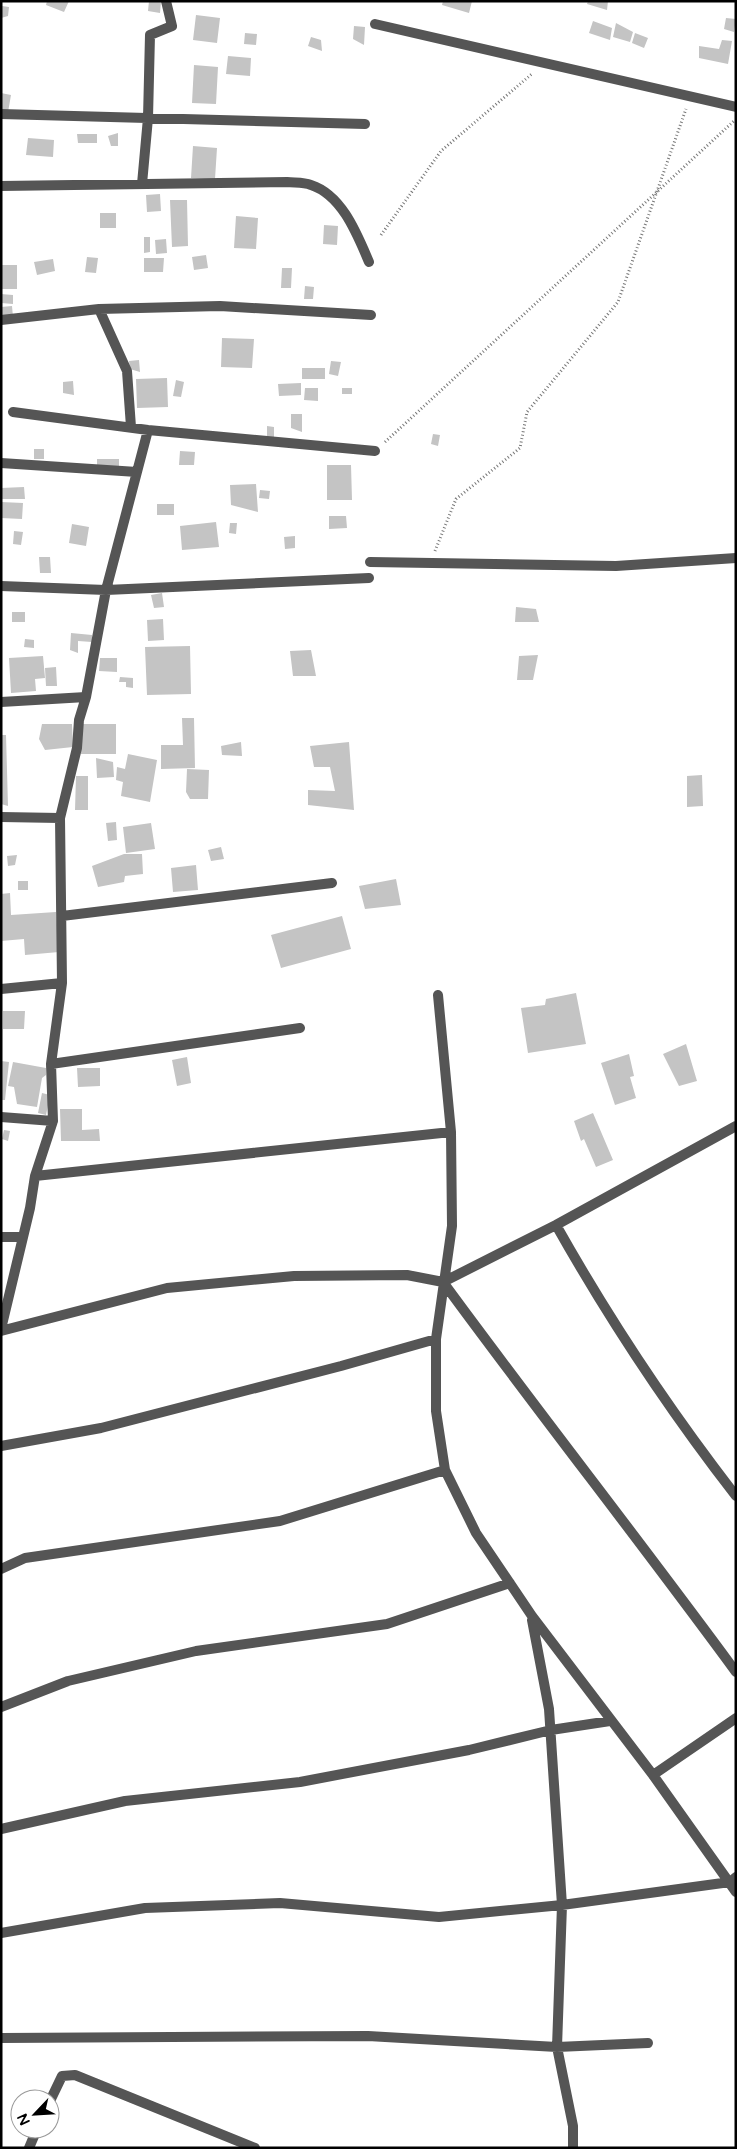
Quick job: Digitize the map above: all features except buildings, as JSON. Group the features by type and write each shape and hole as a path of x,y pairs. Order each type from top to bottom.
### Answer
{"street":[{"path":"142,184 148,118 150,35 172,26 166,1"},
{"path":"375,24 736,107"},
{"path":"1,114 365,124"},
{"path":"1,186 287,182 309,184 321,189 335,200 349,220 369,262"},
{"path":"1,320 99,309 220,306 370,315"},
{"path":"99,309 127,370 131,427"},
{"path":"13,412 148,430 375,451"},
{"path":"148,430 106,590 86,697 79,720 77,748 60,818 62,984 51,1064 53,1120 35,1176 1,1330 167,1288 294,1276 407,1275 443,1282 556,1225 736,1126"},
{"path":"1,463 137,472"},
{"path":"370,562 616,566 736,558"},
{"path":"1,586 106,590 369,578"},
{"path":"1,702 86,697"},
{"path":"1,817 60,818"},
{"path":"62,916 332,883"},
{"path":"1,989 62,984"},
{"path":"438,995 452,1132 452,1226 436,1339 436,1411 445,1470 476,1533 532,1616 610,1721 733,1879 736,1892"},
{"path":"51,1064 300,1028"},
{"path":"1,1118 53,1120"},
{"path":"35,1176 452,1132"},
{"path":"556,1225 578,1265 657,1386 703,1454 736,1496"},
{"path":"1,1237 23,1237"},
{"path":"443,1282 542,1417 648,1553 736,1672"},
{"path":"1,1446 101,1428 436,1339"},
{"path":"1,1569 26,1558 280,1521 445,1470"},
{"path":"1,1708 68,1680 196,1651 387,1624 510,1583"},
{"path":"532,1616 551,1730 562,1905 557,2047 567,2108 573,2126 573,2148"},
{"path":"653,1774 736,1718"},
{"path":"1,1829 125,1800 300,1782 469,1750 551,1730 610,1721"},
{"path":"1,1934 144,1908 280,1903 439,1917 562,1905 733,1879"},
{"path":"1,2038 368,2036 557,2047 648,2044"},
{"path":"56,2089 62,2076 75,2075 255,2148"}],"path":[{"path":"381,235 441,151 545,63"},
{"path":"430,563 456,498 520,448 528,412 618,302 691,96"},
{"path":"375,451 736,120"}]}
